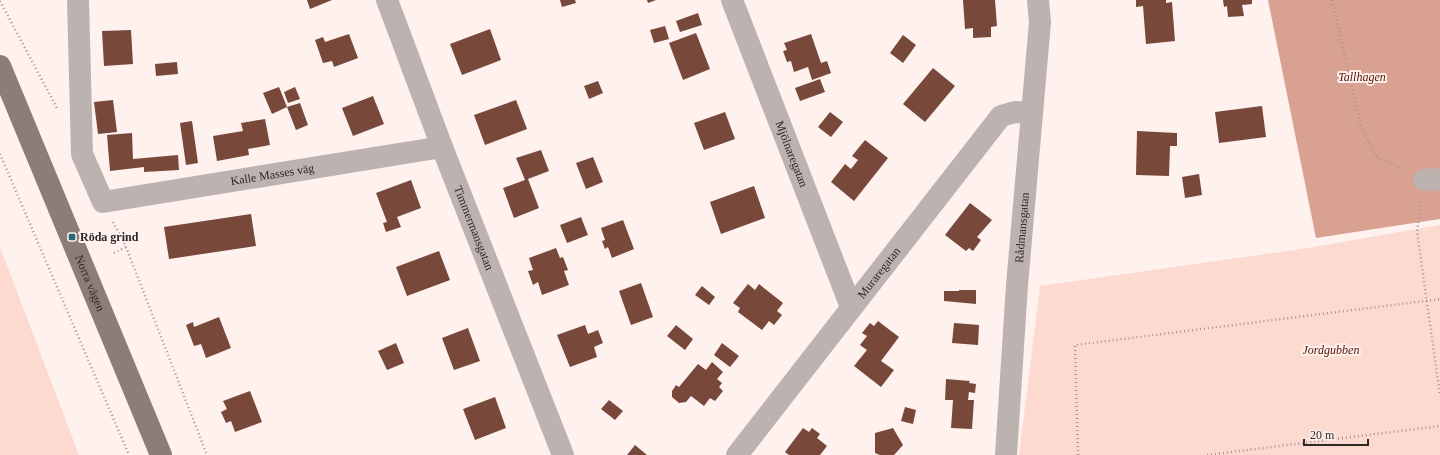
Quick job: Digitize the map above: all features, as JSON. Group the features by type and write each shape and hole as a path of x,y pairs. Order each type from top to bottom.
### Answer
{"main road":[{"name":"Norra vägen","path":"0,66 161,455"}],"street":[{"path":"78,0 82,154 103,202"},
{"name":"Timmermansgatan","path":"387,0 442,147 563,455"},
{"name":"Mjölnaregatan","path":"732,0 851,307"},
{"name":"Rådmansgatan","path":"1006,455 1018,285 1040,22 1038,0"},
{"name":"Muraregatan","path":"738,455 851,307 1001,116 1015,112 1032,114"},
{"name":"Kalle Masses väg","path":"103,202 442,147"}],"path":[{"path":"1332,0 1361,126 1375,156 1432,179 1417,232 1440,395"},
{"path":"0,1 60,114"},
{"path":"0,154 129,455"},
{"path":"103,202 126,247 207,455"},
{"path":"114,253 126,247"},
{"path":"1078,455 1075,345 1440,299"},
{"path":"1207,455 1440,426"}],"green space":[{"name":"Tallhagen","path":"1268,0 1440,0 1440,219 1316,238"},
{"name":"Jordgubben","path":"1440,225 1440,455 1019,455 1040,286 1308,248"},
{"path":"0,247 79,455 0,455"}],"building":[{"path":"307,0 332,0 310,9"},
{"path":"560,0 575,0 576,3 562,7"},
{"path":"647,0 656,0 648,3"},
{"path":"963,0 995,0 997,26 991,27 991,37 973,38 973,28 965,29"},
{"path":"1136,0 1166,0 1166,3 1172,2 1175,41 1146,44 1143,6 1136,7"},
{"path":"1223,0 1252,0 1252,4 1242,5 1244,16 1228,17 1227,6 1224,7"},
{"path":"698,13 702,25 680,32 676,21"},
{"path":"665,26 669,39 654,43 650,30"},
{"path":"490,29 501,60 462,75 450,44"},
{"path":"131,30 133,64 104,66 102,31"},
{"path":"696,33 710,69 683,80 669,43"},
{"path":"349,34 358,58 334,67 332,61 323,63 315,40 323,37 325,42"},
{"path":"811,34 821,63 827,61 831,73 812,80 808,67 794,72 791,61 787,62 783,51 787,50 784,43"},
{"path":"903,35 916,45 903,63 890,53"},
{"path":"177,62 178,74 156,76 155,64"},
{"path":"933,68 955,86 925,122 903,104"},
{"path":"820,79 825,92 800,101 795,88"},
{"path":"598,81 603,93 589,99 584,86"},
{"path":"279,87 287,107 272,114 263,93"},
{"path":"295,87 300,99 288,103 284,92"},
{"path":"373,96 384,124 353,136 342,108"},
{"path":"113,100 117,132 98,134 94,102"},
{"path":"516,100 527,129 485,145 474,115"},
{"path":"300,103 308,125 296,130 287,107"},
{"path":"1262,106 1266,137 1219,143 1215,112"},
{"path":"725,112 735,139 704,150 694,123"},
{"path":"830,112 843,122 831,137 818,127"},
{"path":"265,119 270,145 248,149 249,155 217,161 213,136 243,131 241,123"},
{"path":"192,121 198,163 186,165 180,123"},
{"path":"1137,131 1177,133 1177,146 1170,146 1169,176 1136,175"},
{"path":"132,133 133,159 178,155 179,170 144,172 144,167 110,171 107,135"},
{"path":"865,140 888,158 854,201 831,182 845,164 851,169 858,160 852,156"},
{"path":"541,150 549,171 528,179 539,208 514,218 503,188 525,180 516,158"},
{"path":"593,157 603,182 586,189 576,163"},
{"path":"1199,174 1202,195 1185,198 1182,177"},
{"path":"411,180 421,208 397,217 401,227 386,232 383,223 387,222 376,193"},
{"path":"754,186 765,218 721,234 710,202"},
{"path":"970,203 992,220 977,237 981,240 973,251 969,248 966,251 945,235"},
{"path":"251,214 256,246 169,259 164,227"},
{"path":"581,217 588,235 567,243 560,225"},
{"path":"623,220 634,249 612,258 608,247 605,249 602,241 605,240 601,228"},
{"path":"556,248 560,258 563,257 568,270 564,271 569,285 542,295 538,282 533,285 528,271 533,270 529,258"},
{"path":"439,251 450,280 407,296 396,267"},
{"path":"641,283 653,317 631,325 619,291"},
{"path":"748,284 755,290 759,284 783,303 777,311 782,315 774,325 769,321 762,330 738,312 740,308 733,303"},
{"path":"702,286 715,297 709,305 695,295"},
{"path":"976,290 976,304 944,301 944,291"},
{"path":"219,317 231,348 206,358 201,344 194,346 186,325 193,322 194,327"},
{"path":"878,321 899,337 881,361 894,370 881,387 854,366 867,350 860,345 867,336 862,333 870,323 874,326"},
{"path":"954,323 979,325 978,345 952,343"},
{"path":"585,325 588,334 598,330 603,343 594,347 597,357 570,367 557,335"},
{"path":"676,325 693,339 685,350 667,336"},
{"path":"468,328 480,361 454,370 442,338"},
{"path":"396,343 404,363 387,370 378,351"},
{"path":"722,343 739,356 730,367 714,355"},
{"path":"712,362 723,372 717,379 722,383 719,387 723,391 715,401 710,398 704,406 691,396 686,402 679,403 672,397 672,391 676,385 679,387 698,364 706,370"},
{"path":"946,379 970,381 969,383 976,384 975,393 969,392 968,400 974,400 972,429 951,428 953,400 945,400"},
{"path":"250,391 262,422 235,432 231,421 226,423 221,412 227,409 223,401"},
{"path":"495,397 506,428 475,440 463,409"},
{"path":"609,400 623,411 615,420 601,409"},
{"path":"905,407 916,410 913,424 901,421"},
{"path":"803,428 809,432 812,428 820,434 817,438 827,446 820,455 789,455 785,452"},
{"path":"893,428 903,445 894,455 880,455 875,453 875,433"},
{"path":"635,445 647,455 627,455"}],"place":[{"name":"Röda grind","path":"72,237"}]}
